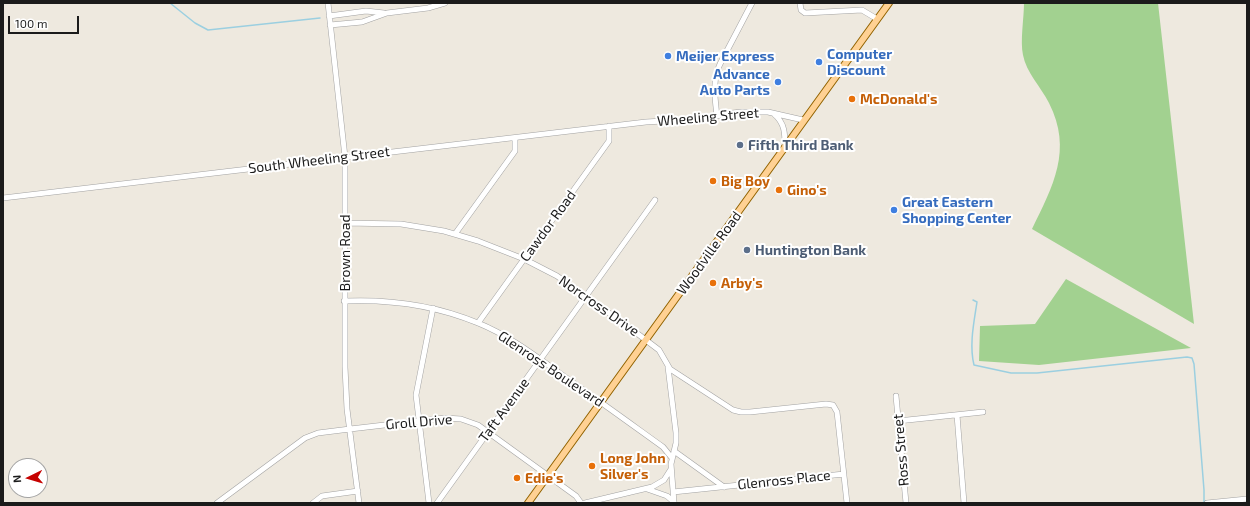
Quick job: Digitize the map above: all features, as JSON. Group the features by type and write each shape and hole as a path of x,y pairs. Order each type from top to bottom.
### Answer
{"main road":[{"name":"Woodville Road","path":"528,503 803,120 889,3"}],"street":[{"name":"Brown Road","path":"328,3 346,157 344,223 345,374 359,503"},
{"path":"329,16 366,11 387,13 428,8 445,3"},
{"path":"717,116 714,90 716,74 752,3"},
{"path":"800,3 802,12 805,13 862,10 877,19"},
{"path":"330,25 362,22 387,13"},
{"name":"Wheeling Street","path":"635,123 717,116 741,112 771,113 803,120"},
{"path":"771,113 779,119 783,126 785,132 785,147"},
{"name":"South Wheeling Street","path":"3,198 635,123"},
{"name":"Cawdor Road","path":"478,323 609,141 609,126"},
{"path":"455,234 515,151 515,138"},
{"name":"Taft Avenue","path":"437,503 655,200"},
{"name":"Norcross Drive","path":"344,223 401,224 455,234 492,246 524,259 557,276 662,352 668,366 672,371 726,405 741,412 833,404 837,412 844,474"},
{"name":"Glenross Boulevard","path":"344,301 390,301 433,308 478,323 516,342 664,447 672,458"},
{"path":"430,503 417,392 433,308"},
{"path":"668,366 676,433 671,470 674,503"},
{"name":"Ross Street","path":"896,396 906,503"},
{"path":"898,421 983,412"},
{"path":"957,415 964,503"},
{"name":"Groll Drive","path":"217,503 305,438 318,433 445,418 461,419 475,424 576,496 581,503"},
{"name":"Glenross Place","path":"674,451 724,487"},
{"path":"584,503 646,489 660,483 671,470"},
{"path":"844,474 847,503"},
{"name":"Glenross Place","path":"673,492 844,474"},
{"path":"646,489 667,496 674,503"},
{"path":"313,503 322,496 358,491"},
{"path":"1207,503 1247,499"}],"green space":[{"path":"1024,3 1158,3 1194,324 1032,229 1053,183 1060,152 1056,120 1046,97 1030,73 1023,55 1022,43"},
{"path":"1066,279 1191,348 1039,365 979,361 980,326 1035,324"}],"waterway":[{"path":"170,3 195,23 208,30 320,18"},
{"path":"973,300 977,302 972,342 974,365 1011,373 1037,373 1187,357 1192,358 1194,364 1204,503"}],"place":[{"name":"Meijer Express","path":"668,56"},
{"name":"Computer Discount","path":"819,62"},
{"name":"Advance Auto Parts","path":"778,82"},
{"name":"McDonald's","path":"852,99"},
{"name":"Fifth Third Bank","path":"740,145"},
{"name":"Big Boy","path":"713,181"},
{"name":"Gino's","path":"779,190"},
{"name":"Great Eastern Shopping Center","path":"894,210"},
{"name":"Huntington Bank","path":"747,250"},
{"name":"Arby's","path":"713,283"},
{"name":"Long John Silver's","path":"592,466"},
{"name":"Edie's","path":"517,478"}]}
